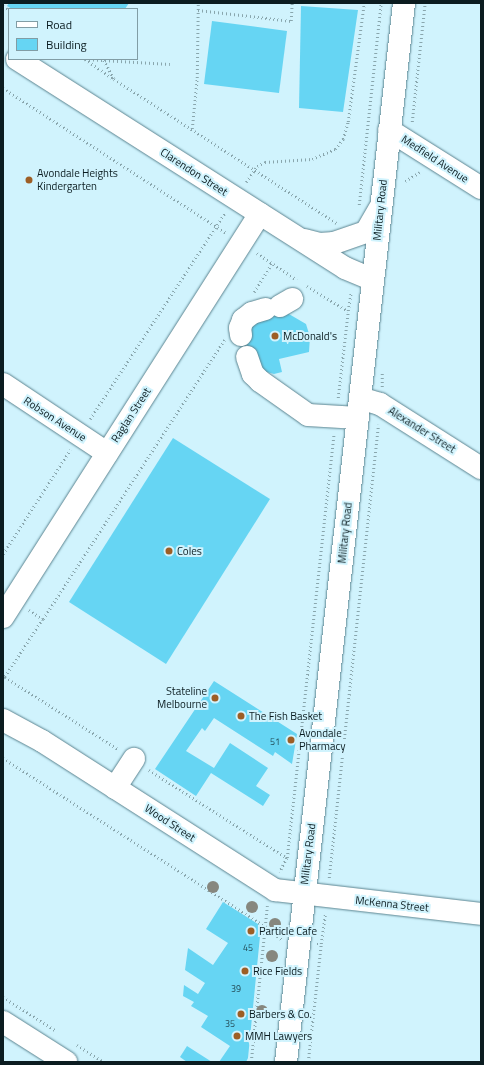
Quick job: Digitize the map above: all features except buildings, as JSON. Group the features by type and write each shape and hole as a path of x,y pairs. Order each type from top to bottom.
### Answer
{"street":[{"name":"Military Road","path":"286,1062 303,894 359,408 364,277 381,206 404,3"},
{"name":"Clarendon Street","path":"19,60 298,238 364,277"},
{"name":"Medfield Avenue","path":"389,130 481,188"},
{"path":"298,238 320,244 348,239 366,232 381,206"},
{"name":"Raglan Street","path":"8,608 260,214"},
{"path":"240,344 240,328 243,320 252,313 272,302"},
{"name":"Alexander Street","path":"240,344 253,374 260,381 308,415 336,416 359,408 380,404 481,468"},
{"name":"Robson Avenue","path":"3,384 107,453"},
{"name":"Wood Street","path":"3,710 42,741"},
{"name":"Wood Street","path":"3,720 42,741 271,888 281,892 303,894"},
{"path":"115,788 134,760"},
{"name":"McKenna Street","path":"303,894 481,914"},
{"path":"3,1022 66,1062"}],"path":[{"path":"192,129 196,78 198,3"},
{"path":"198,10 291,21 292,3"},
{"path":"358,3 369,3"},
{"path":"3,554 215,226 254,169 265,162 312,159 335,149 343,139 348,122 364,3"},
{"path":"358,213 381,3"},
{"path":"86,60 343,226 348,239"},
{"path":"104,60 114,79"},
{"path":"104,60 170,64"},
{"path":"3,88 272,264 348,311"},
{"path":"405,180 423,171"},
{"path":"272,264 272,302"},
{"path":"287,858 348,311 364,277"},
{"path":"3,680 4,676 43,619 240,344"},
{"path":"8,608 43,619"},
{"path":"3,758 265,926 281,940 321,944"},
{"path":"308,1062 327,897"}],"place":[{"name":"Avondale Heights Kindergarten","path":"29,180"},
{"name":"McDonald's","path":"275,336"},
{"name":"Coles","path":"169,551"},
{"name":"Stateline Melbourne","path":"215,698"},
{"name":"The Fish Basket","path":"241,716"},
{"name":"Avondale Pharmacy","path":"291,740"},
{"name":"Particle Cafe","path":"251,931"},
{"name":"Rice Fields","path":"245,971"},
{"name":"Barbers & Co.","path":"241,1014"},
{"name":"MMH Lawyers","path":"237,1036"}]}
